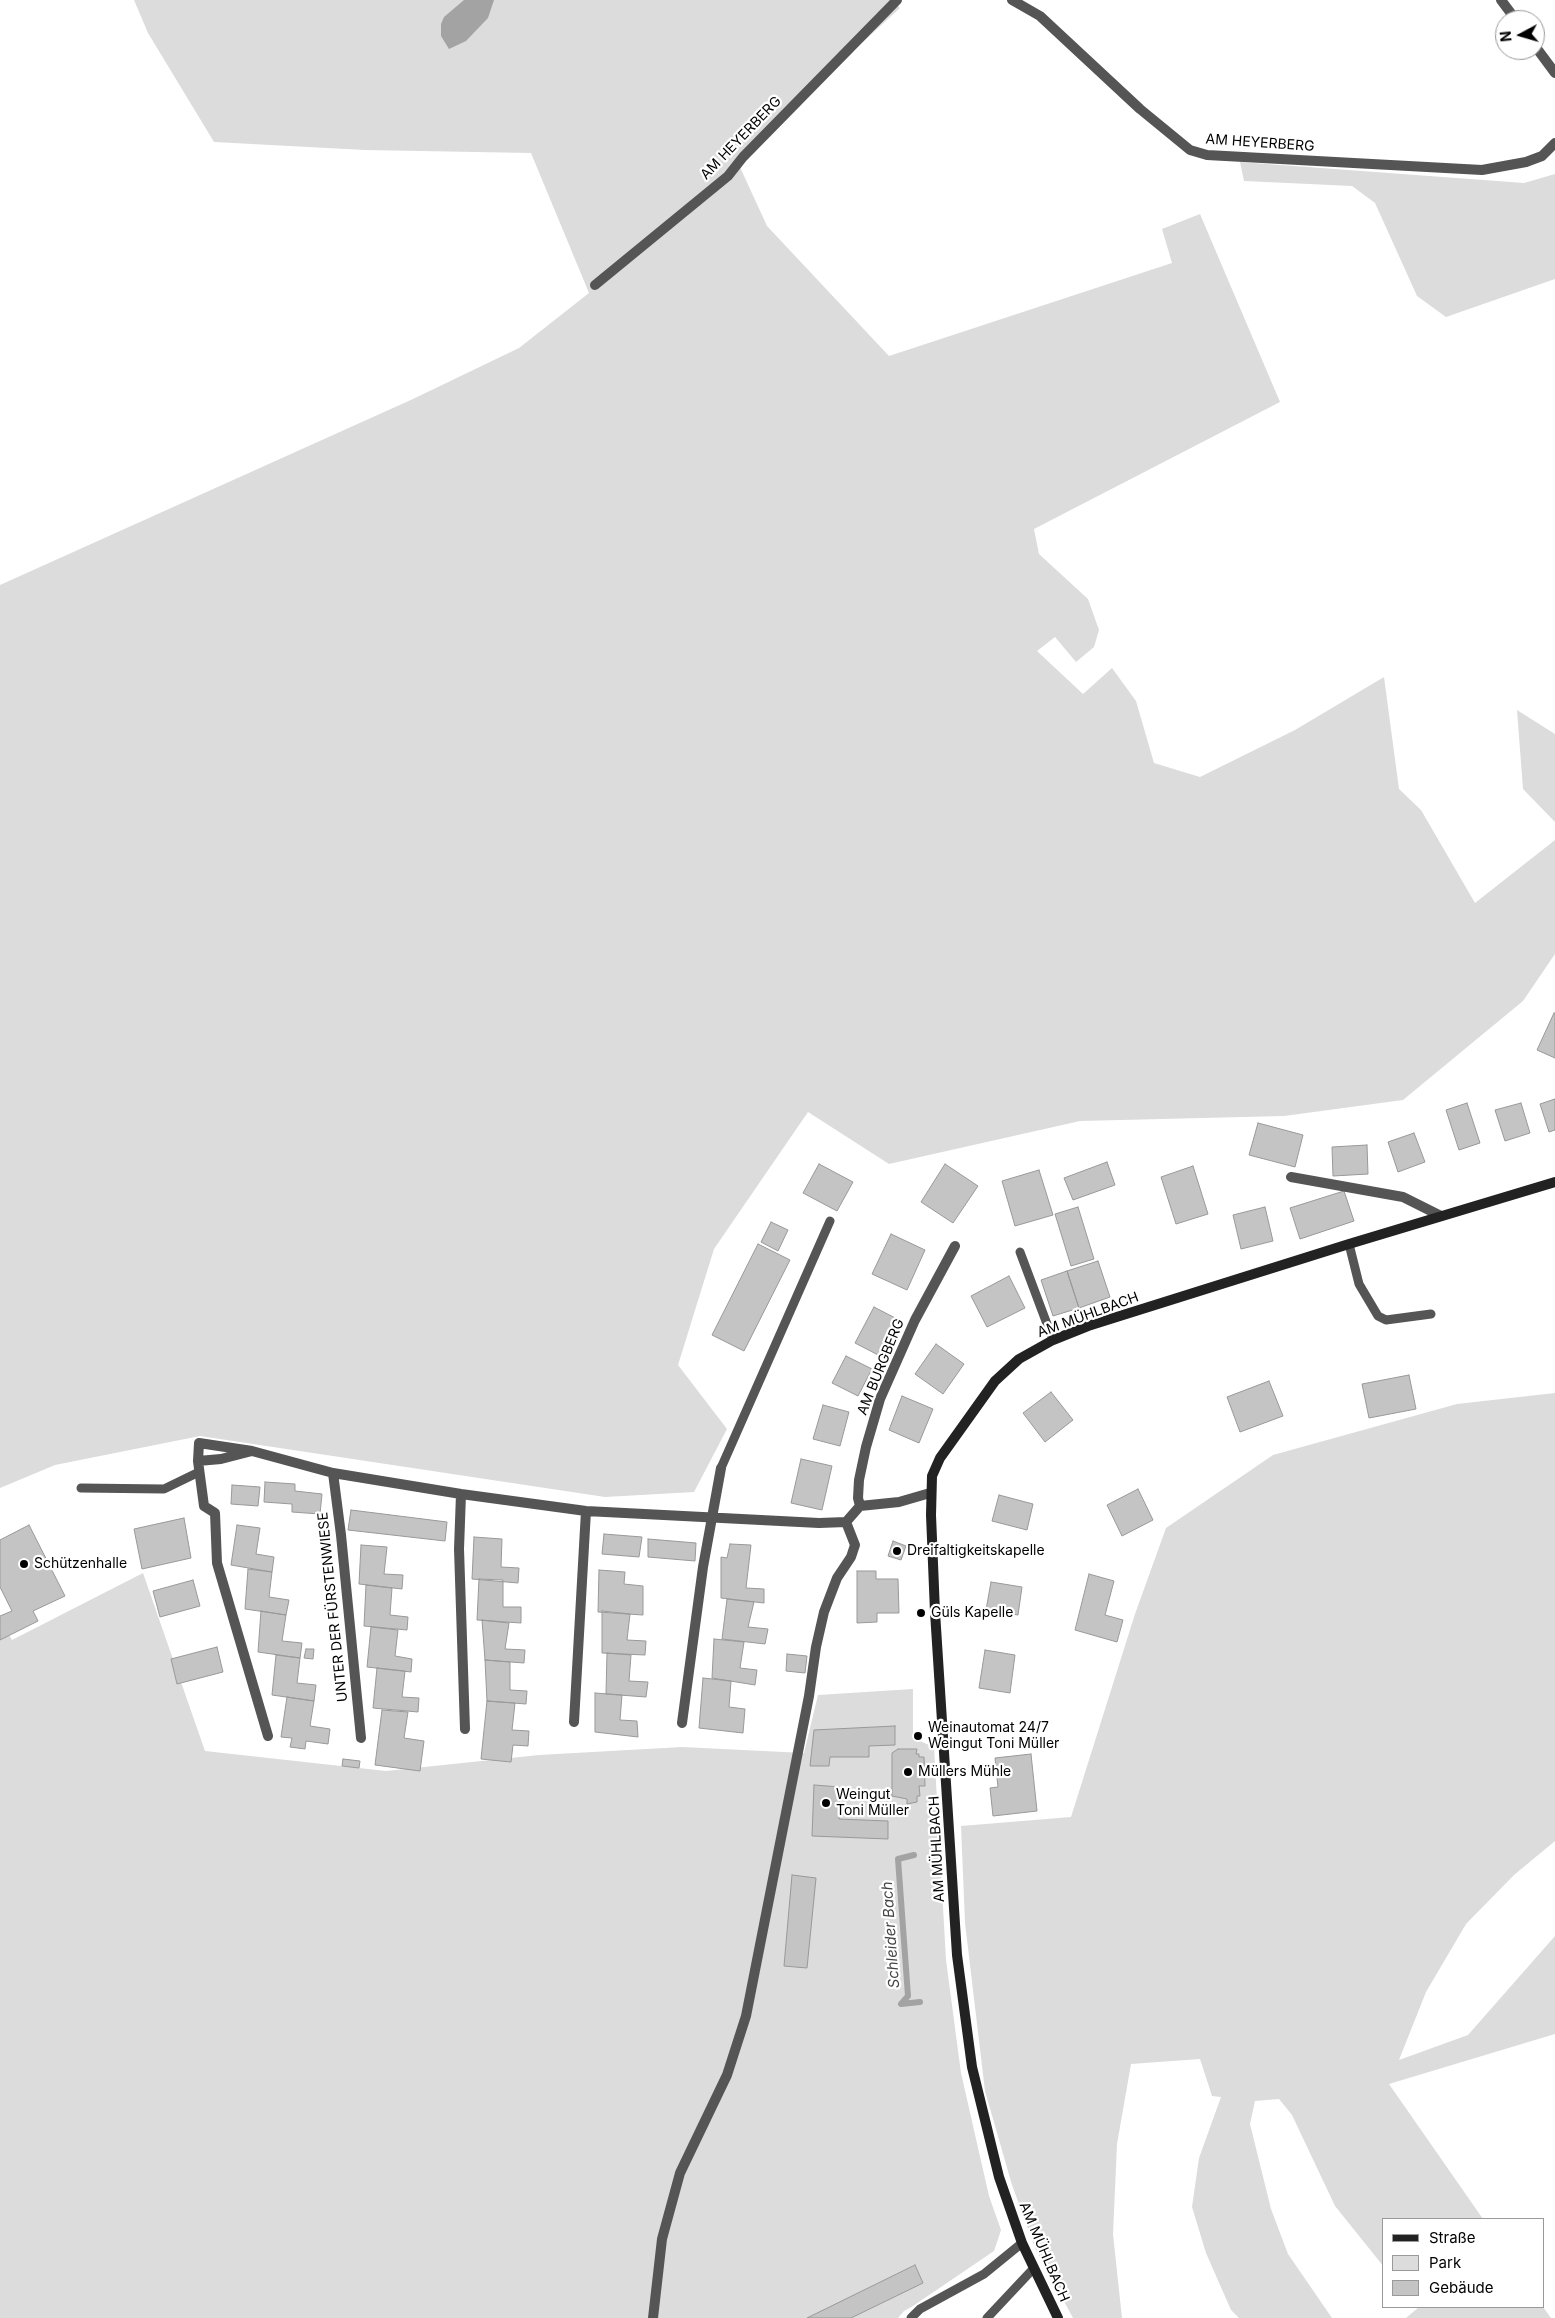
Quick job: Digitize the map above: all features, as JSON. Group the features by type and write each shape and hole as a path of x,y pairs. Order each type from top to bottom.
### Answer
{"street":[{"name":"AM HEYERBERG","path":"595,285 728,176 743,156 898,0"},
{"name":"AM HEYERBERG","path":"1012,0 1040,16 1140,109 1190,150 1208,155 1482,170 1526,162 1542,156 1555,144"},
{"path":"1545,60 1555,73"},
{"path":"1291,1177 1403,1197 1441,1216"},
{"name":"AM MÜHLBACH","path":"1058,2318 1022,2243 999,2177 973,2076 957,1955 930,1493 932,1476 940,1458 995,1381 1019,1359 1053,1340 1088,1326 1555,1182"},
{"name":"AM BURGBERG","path":"860,1506 858,1498 859,1480 866,1447 880,1399 915,1320 955,1246"},
{"path":"268,1736 217,1563 215,1513 204,1506 198,1461 199,1443 252,1451 332,1473 460,1494 586,1511 819,1524 846,1522 860,1506 899,1502 930,1493"},
{"path":"198,1461 221,1460 252,1451"},
{"path":"682,1722 721,1468"},
{"name":"UNTER DER FÜRSTENWIESE","path":"332,1473 341,1535 361,1738"},
{"path":"460,1494 465,1729"},
{"path":"574,1722 586,1511"},
{"path":"653,2318 662,2238 680,2173 727,2075 746,2016 824,1612 837,1578 851,1557 855,1544 846,1522"}],"lane":[{"path":"721,1468 830,1221"},
{"path":"1349,1244 1359,1284 1378,1316 1386,1320 1432,1314"},
{"path":"1020,1252 1053,1340"},
{"path":"81,1488 164,1489 199,1472"},
{"path":"911,2318 920,2310 984,2274 1022,2243"},
{"path":"987,2318 1034,2268"}],"green space":[{"path":"134,0 892,0 900,8 782,116 739,165 767,226 889,356 1172,263 1162,229 1200,214 1280,402 1034,529 1039,554 1088,599 1099,630 1094,647 1076,662 1055,637 1037,651 1083,694 1112,668 1136,701 1154,763 1200,777 1295,730 1384,677 1399,789 1421,810 1475,903 1555,840 1555,954 1523,1001 1403,1100 1284,1116 1080,1121 889,1164 808,1112 714,1249 678,1365 727,1429 694,1492 605,1497 200,1436 55,1465 0,1488 0,585 413,399 519,348 589,293 531,153 365,150 214,142 148,33"},
{"path":"1240,162 1524,183 1555,174 1555,279 1446,317 1417,296 1375,203 1352,186 1244,181"},
{"path":"1517,710 1555,734 1555,822 1523,789"},
{"path":"1555,1393 1555,1841 1514,1875 1466,1924 1426,1992 1399,2060 1468,2035 1555,1936 1555,2034 1389,2084 1482,2218 1382,2218 1382,2265 1335,2206 1292,2115 1279,2099 1255,2101 1250,2124 1271,2209 1288,2254 1332,2318 1239,2318 1231,2310 1206,2253 1192,2207 1199,2158 1221,2097 1212,2096 1200,2059 1131,2064 1117,2144 1113,2234 1122,2318 1073,2318 1035,2248 1012,2185 985,2091 965,1923 961,1826 1071,1817 1135,1614 1166,1528 1273,1455 1457,1404"},
{"path":"143,1573 205,1751 386,1771 539,1755 682,1747 804,1753 818,1695 913,1689 913,1738 934,1747 946,1960 961,2073 989,2196 1001,2230 994,2251 904,2311 898,2318 0,2318 0,1619 12,1640"},
{"path":"1418,2308 1544,2308 1551,2318 1406,2318"}],"shaded area":[{"path":"464,0 494,0 488,18 466,41 449,49 441,36 441,24 444,17"}],"building":[{"path":"1555,1013 1555,1058 1537,1050"},
{"path":"1555,1099 1555,1130 1549,1132 1540,1104"},
{"path":"1467,1103 1480,1143 1459,1150 1446,1110"},
{"path":"1521,1103 1530,1133 1505,1141 1495,1110"},
{"path":"1258,1123 1303,1135 1295,1167 1249,1155"},
{"path":"1414,1133 1425,1162 1398,1172 1388,1142"},
{"path":"1367,1145 1368,1174 1333,1176 1332,1147"},
{"path":"1107,1162 1115,1185 1073,1200 1064,1178"},
{"path":"819,1164 853,1182 837,1211 803,1193"},
{"path":"945,1164 978,1186 953,1223 921,1202"},
{"path":"1193,1166 1208,1214 1176,1224 1161,1177"},
{"path":"1039,1170 1053,1215 1015,1226 1002,1181"},
{"path":"1344,1191 1354,1221 1300,1239 1290,1208"},
{"path":"1078,1207 1094,1259 1071,1266 1055,1214"},
{"path":"1265,1207 1273,1241 1241,1249 1233,1215"},
{"path":"771,1222 788,1230 778,1251 761,1242"},
{"path":"891,1234 925,1250 907,1290 872,1274"},
{"path":"758,1244 790,1260 744,1351 712,1335"},
{"path":"1098,1261 1110,1297 1079,1308 1067,1271"},
{"path":"1067,1271 1079,1308 1053,1316 1041,1280"},
{"path":"1009,1276 1025,1308 987,1327 971,1296"},
{"path":"874,1307 901,1321 882,1357 855,1343"},
{"path":"936,1344 964,1364 943,1394 915,1374"},
{"path":"846,1356 872,1369 858,1396 832,1383"},
{"path":"1409,1375 1416,1409 1369,1418 1362,1384"},
{"path":"1269,1381 1283,1416 1240,1432 1227,1397"},
{"path":"1051,1392 1073,1420 1045,1442 1023,1413"},
{"path":"902,1396 933,1409 919,1443 889,1430"},
{"path":"823,1405 849,1412 840,1446 813,1439"},
{"path":"801,1459 832,1466 822,1510 791,1503"},
{"path":"265,1482 295,1484 295,1491 322,1494 320,1514 292,1512 292,1504 264,1502"},
{"path":"232,1485 260,1487 258,1506 231,1504"},
{"path":"1138,1489 1153,1520 1122,1536 1107,1505"},
{"path":"999,1495 1033,1504 1027,1530 992,1521"},
{"path":"351,1510 447,1522 445,1541 348,1530"},
{"path":"184,1518 191,1558 142,1569 134,1529"},
{"name":"Schützenhalle","path":"29,1525 65,1596 33,1611 38,1621 0,1640 0,1616 12,1611 0,1587 0,1540"},
{"path":"237,1525 260,1528 256,1554 274,1557 272,1572 231,1565"},
{"path":"604,1534 642,1537 639,1557 602,1554"},
{"path":"474,1537 502,1539 501,1567 519,1568 518,1583 472,1579"},
{"path":"648,1539 696,1543 695,1561 648,1557"},
{"name":"Dreifaltigkeitskapelle","path":"893,1541 906,1546 901,1560 888,1556"},
{"path":"730,1544 751,1545 746,1588 764,1589 764,1603 721,1598 721,1557 727,1558"},
{"path":"361,1545 387,1547 384,1574 403,1575 402,1589 359,1584"},
{"path":"248,1569 272,1572 269,1597 289,1600 286,1615 245,1609"},
{"path":"599,1570 625,1572 624,1584 643,1586 643,1615 598,1612"},
{"path":"857,1571 876,1571 876,1579 898,1579 899,1613 877,1613 877,1622 857,1623"},
{"path":"1089,1574 1114,1581 1105,1615 1123,1620 1117,1642 1075,1630"},
{"path":"479,1579 503,1580 503,1607 521,1607 521,1623 477,1620"},
{"path":"193,1580 200,1606 160,1617 153,1591"},
{"path":"991,1582 1022,1587 1018,1615 986,1610"},
{"path":"366,1585 392,1588 390,1615 408,1617 407,1630 364,1626"},
{"path":"727,1599 754,1602 748,1627 768,1629 765,1644 722,1639"},
{"path":"261,1611 286,1615 282,1641 302,1643 300,1658 258,1652"},
{"path":"602,1611 630,1614 627,1640 646,1641 645,1655 602,1653"},
{"path":"482,1620 509,1623 505,1649 525,1650 524,1663 485,1660"},
{"path":"371,1627 398,1630 395,1656 412,1659 411,1672 367,1667"},
{"path":"714,1639 744,1642 740,1668 757,1670 755,1685 712,1678"},
{"path":"217,1647 223,1672 177,1684 171,1659"},
{"path":"306,1649 314,1649 313,1659 304,1658"},
{"path":"985,1650 1015,1655 1010,1693 979,1688"},
{"path":"607,1653 631,1655 629,1681 648,1682 646,1697 606,1694"},
{"path":"787,1654 807,1656 805,1673 786,1671"},
{"path":"276,1655 300,1658 297,1683 316,1685 314,1701 272,1695"},
{"path":"485,1660 510,1662 510,1690 527,1691 526,1704 487,1701"},
{"path":"377,1668 405,1671 402,1697 419,1698 418,1712 373,1708"},
{"path":"703,1678 731,1681 729,1707 745,1709 743,1733 699,1728"},
{"path":"595,1693 622,1695 620,1720 637,1721 638,1737 595,1732"},
{"path":"287,1697 314,1701 310,1726 330,1729 328,1744 306,1741 305,1749 290,1747 292,1738 281,1737"},
{"path":"487,1701 515,1703 512,1730 529,1731 528,1746 513,1745 511,1762 481,1759"},
{"path":"382,1710 408,1712 404,1738 424,1741 420,1771 375,1765"},
{"path":"895,1726 895,1745 869,1746 869,1757 830,1757 829,1766 810,1766 814,1730"},
{"name":"Müllers Mühle","path":"898,1749 917,1749 916,1754 919,1754 919,1757 924,1757 925,1786 919,1786 920,1796 917,1796 917,1802 907,1804 907,1799 892,1796 892,1753"},
{"path":"1031,1754 1037,1811 993,1816 990,1788 998,1787 995,1758"},
{"path":"343,1759 360,1761 359,1768 342,1766"},
{"name":"Weingut Toni Müller","path":"814,1785 840,1787 839,1819 888,1821 888,1839 812,1836"},
{"path":"792,1875 816,1878 807,1968 784,1966"},
{"path":"915,2265 923,2283 851,2318 807,2318"}],"waterway":[{"name":"Schleider Bach","path":"914,1855 898,1859 908,1996 901,2004 920,2002"}],"place":[{"name":"Dreifaltigkeitskapelle","path":"897,1551"},
{"name":"Schützenhalle","path":"24,1564"},
{"name":"Güls Kapelle","path":"921,1613"},
{"name":"Weinautomat 24/7 Weingut Toni Müller","path":"918,1736"},
{"name":"Müllers Mühle","path":"908,1772"},
{"name":"Weingut Toni Müller","path":"826,1803"}]}
